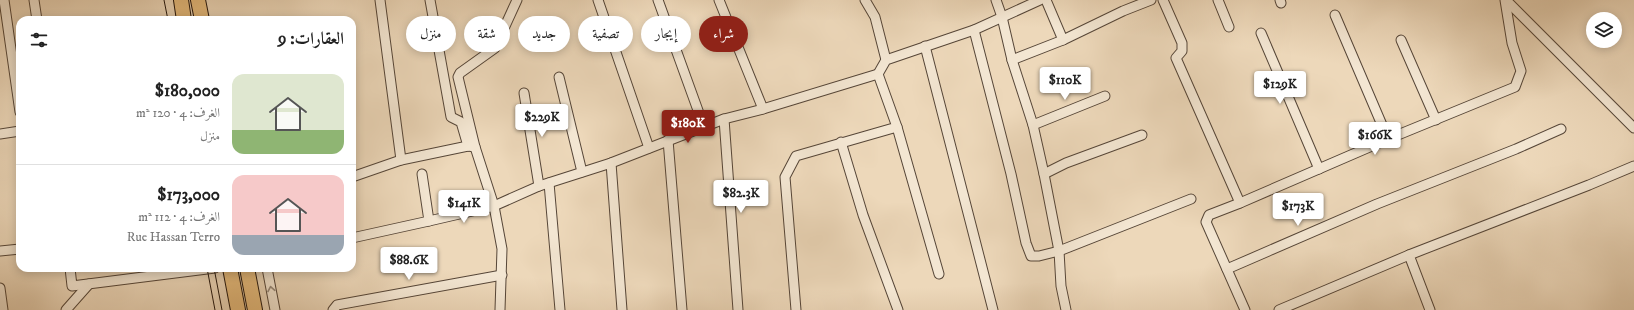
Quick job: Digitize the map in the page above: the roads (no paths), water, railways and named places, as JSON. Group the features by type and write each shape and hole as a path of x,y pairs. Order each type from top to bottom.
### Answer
{"main road":[{"path":"181,0 183,16"},
{"path":"198,0 201,16"},
{"path":"231,272 238,310"},
{"path":"248,272 255,310"}],"street":[{"path":"4,0 16,84"},
{"path":"34,0 36,16"},
{"path":"380,0 401,160"},
{"path":"430,0 451,118 461,122 494,206 502,249 500,310"},
{"path":"472,147 458,77 460,73 495,48 517,0"},
{"path":"598,0 649,148"},
{"path":"658,0 704,127"},
{"path":"719,0 763,109"},
{"path":"865,0 874,17 886,60"},
{"path":"996,0 1002,17 1012,60 1033,125 1059,251 1061,286 1066,310"},
{"path":"356,237 494,206 539,186 611,163 724,119 763,109 878,74 886,60 974,30 1040,0"},
{"path":"1046,0 1062,40"},
{"path":"1012,60 1062,40 1123,11 1151,0"},
{"path":"1163,0 1182,43 1182,51 1176,58 1240,203"},
{"path":"1218,0 1229,27"},
{"path":"1245,310 1206,222 1206,218 1209,215 1388,139 1515,87 1521,70 1512,43 1505,0"},
{"path":"1505,0 1634,128"},
{"path":"1335,15 1388,139"},
{"path":"974,30 1011,174 1026,243 1031,256 1039,256 1059,251 1192,199"},
{"path":"1261,33 1319,169"},
{"path":"1401,40 1436,120"},
{"path":"924,46 993,310"},
{"path":"878,74 897,127 939,274"},
{"path":"559,77 582,172"},
{"path":"524,93 539,186"},
{"path":"1033,125 1105,96"},
{"path":"724,119 738,310"},
{"path":"796,310 784,177 796,156 897,127"},
{"path":"1227,270 1377,204 1516,149 1561,129"},
{"path":"0,134 16,131"},
{"path":"1044,174 1066,163 1142,135"},
{"path":"668,140 682,310"},
{"path":"841,142 863,215 898,310"},
{"path":"356,176 401,160 472,147"},
{"path":"611,163 622,310"},
{"path":"1279,310 1409,255 1634,166"},
{"path":"422,174 429,221"},
{"path":"549,183 560,310"},
{"path":"0,251 16,249"},
{"path":"1409,255 1430,310"},
{"path":"70,272 72,286 184,272"},
{"path":"269,272 275,310"},
{"path":"333,310 337,305 502,275"},
{"path":"66,310 90,284"},
{"path":"0,288 4,310"}],"tram line":[{"path":"164,0 167,16"},
{"path":"208,272 215,310"},
{"path":"215,272 222,310"}]}
